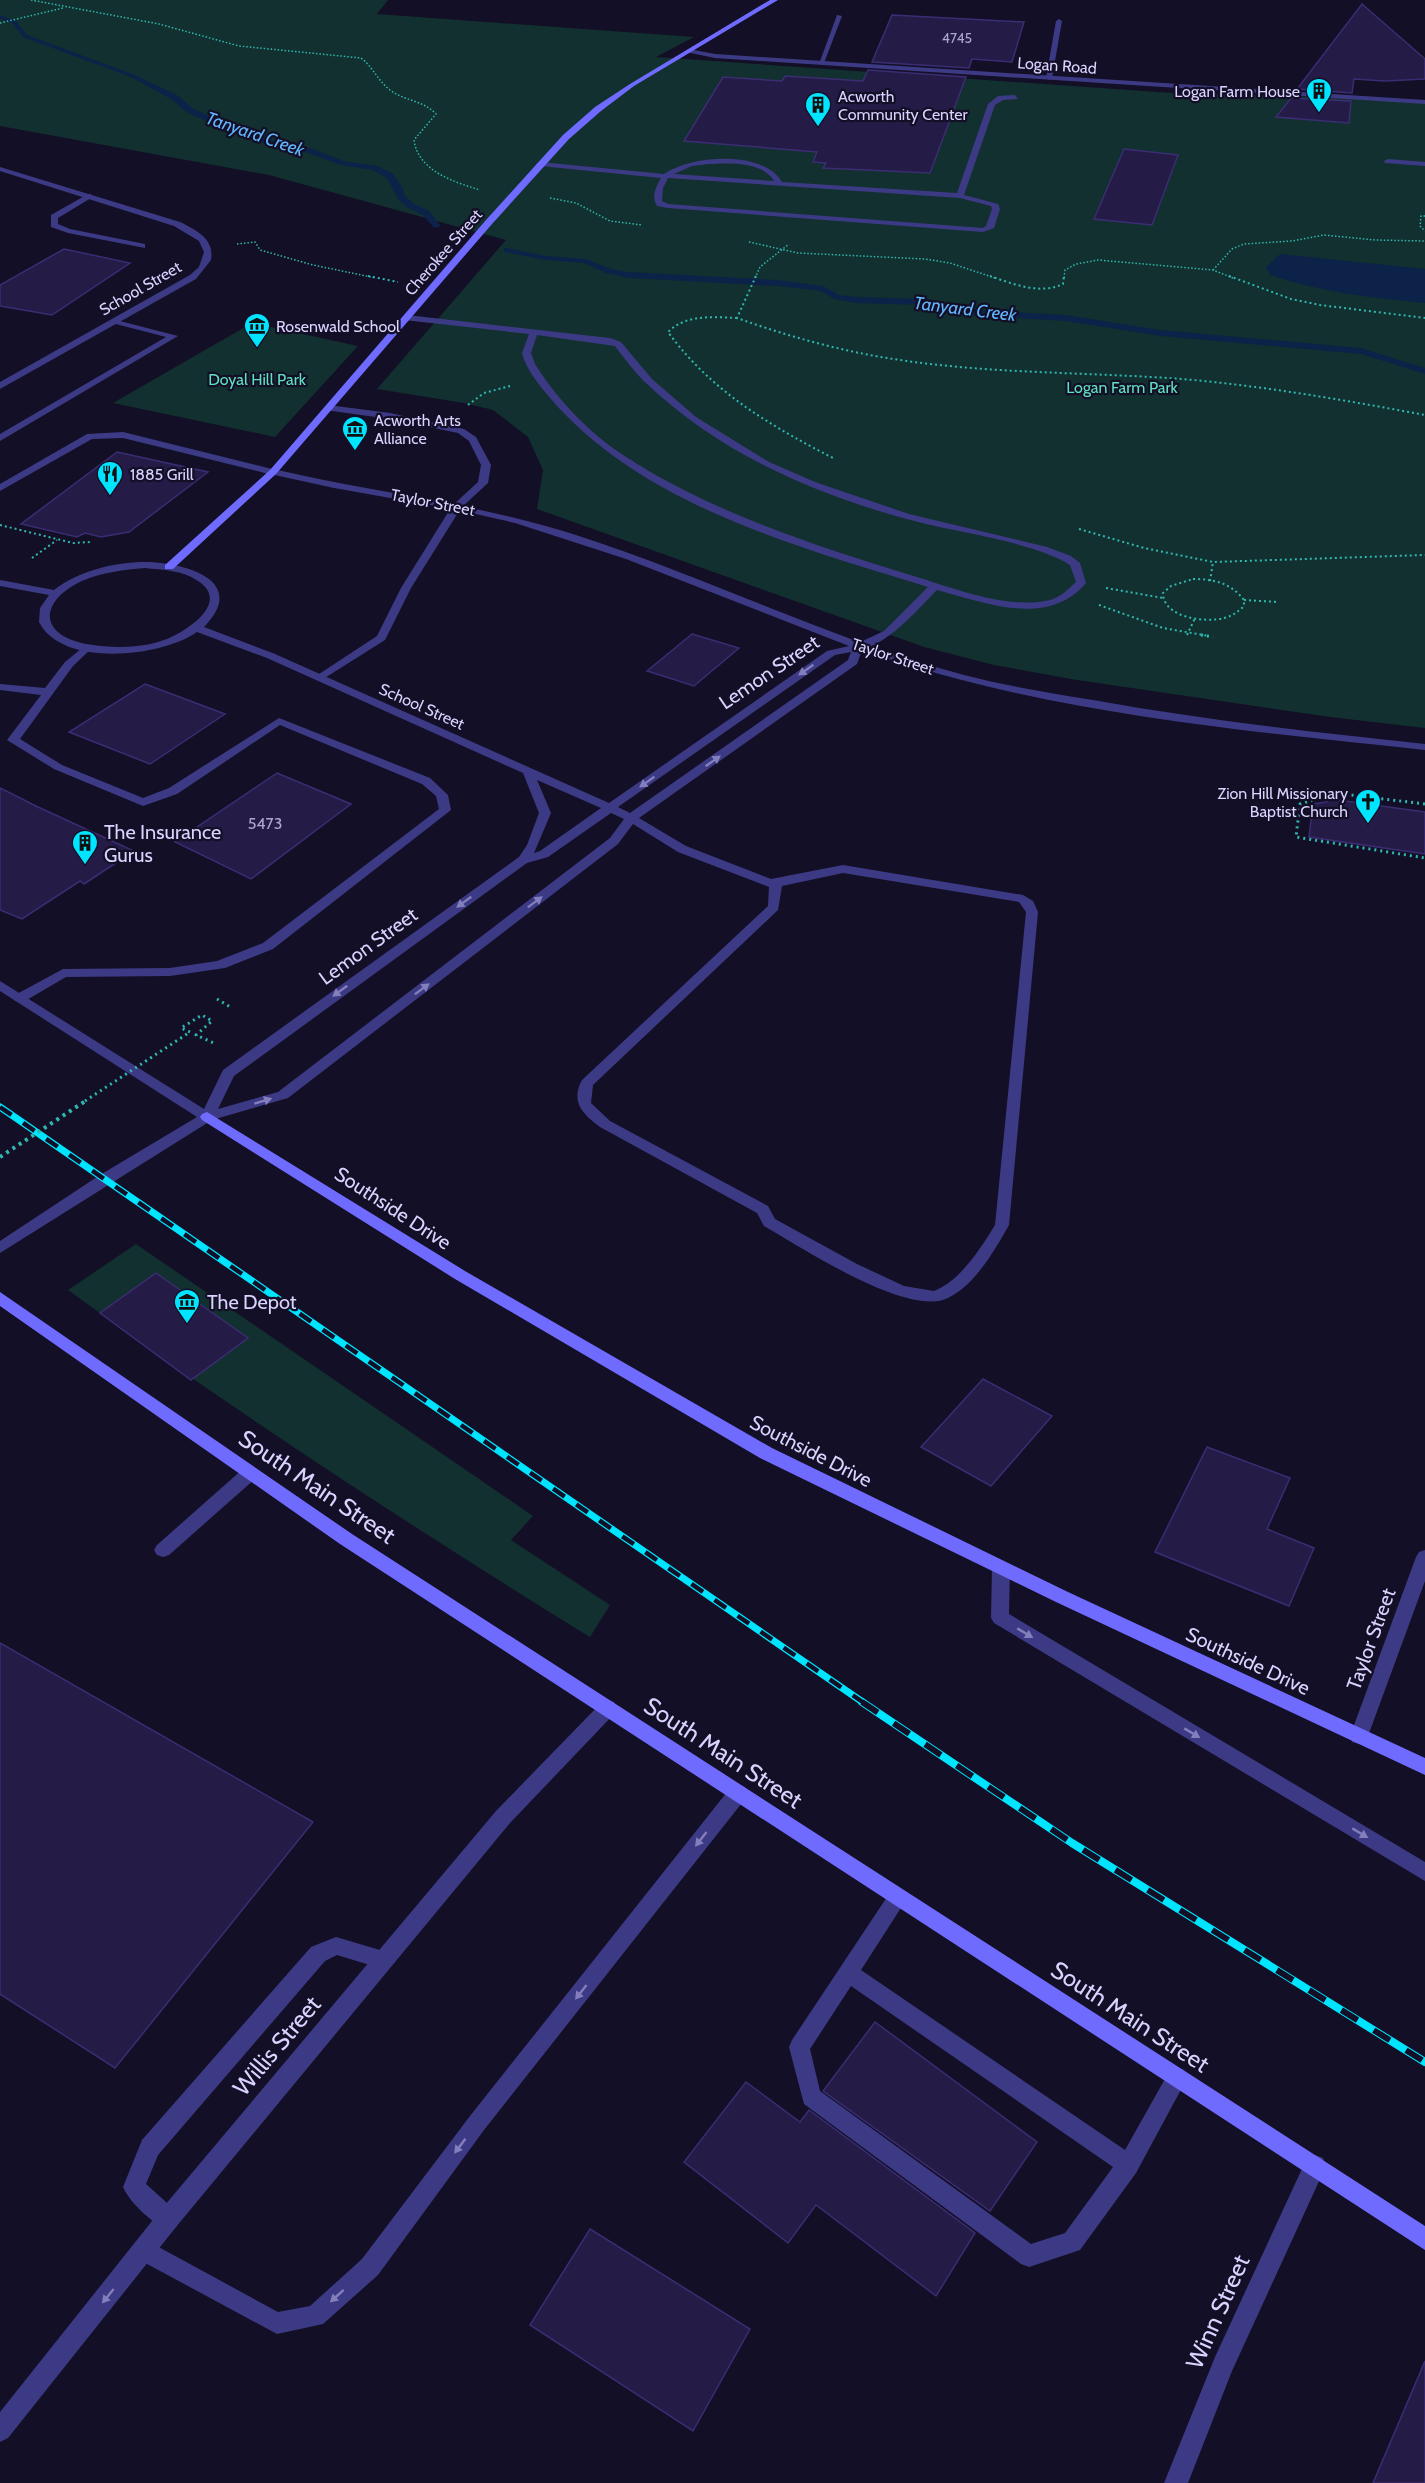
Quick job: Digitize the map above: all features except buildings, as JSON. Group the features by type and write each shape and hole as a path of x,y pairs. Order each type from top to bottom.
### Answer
{"street":[{"name":"Cherokee Street","path":"169,567 273,472 566,137 598,109 688,51 776,0"},
{"path":"821,63 839,16"},
{"path":"1049,78 1059,21"},
{"name":"Logan Road","path":"688,51 715,56 1425,102"},
{"path":"960,196 992,104 1001,99 1015,97"},
{"path":"540,164 666,176 780,184 960,196 994,204 996,209 990,228 970,231 668,206 658,201 659,188 666,176 673,169 691,163 738,161 772,173 779,178 780,184"},
{"path":"1388,161 1425,164"},
{"name":"School Street","path":"0,169 189,229 205,240 209,248 207,263 194,277 0,386"},
{"path":"88,196 54,217 54,225 68,231 142,246"},
{"path":"407,318 535,332 610,341 618,345 649,381 693,419 766,464 812,484 906,516 1042,549 1067,558 1075,563 1081,583 1064,598 1051,603 1033,605 1010,603 934,586 810,548 716,508 643,471 593,435 566,412 526,357 525,349 535,332"},
{"path":"0,438 174,336 115,321"},
{"path":"320,678 381,638 406,588 457,506 483,483 486,475 486,465 473,439 461,431 439,425 328,408"},
{"name":"Taylor Street","path":"0,488 90,436 123,435 273,472 457,506 519,520 581,540 858,646 958,677 1046,696 1207,721 1425,747"},
{"path":"136,566 169,567 189,572 205,581 214,591 216,603 210,616 197,628 177,639 124,650 87,647 71,644 53,634 44,622 45,607 55,593 72,582 94,573 136,566"},
{"path":"0,583 55,593"},
{"path":"858,646 888,633 934,586"},
{"name":"School Street","path":"197,628 224,636 610,808 631,818 681,849 732,870 776,883"},
{"name":"Lemon Street","path":"0,1248 105,1179 207,1118 283,1095 614,842 631,818 854,662 858,646 831,653 544,854 523,860 228,1073 207,1118"},
{"path":"20,998 63,973 170,972 220,965 268,946 445,810 442,795 426,781 279,722 173,791 143,802 58,767 13,740 69,664 87,647"},
{"path":"0,687 49,692"},
{"path":"523,860 533,846 545,813 528,772"},
{"path":"843,869 1023,899 1029,904 1032,912 1002,1225 986,1250 949,1292 936,1297 921,1297 893,1289 769,1222 762,1210 605,1124 585,1107 582,1096 587,1083 774,907 776,883 843,869"},
{"path":"0,985 207,1118"},
{"name":"Southside Drive","path":"207,1118 459,1275 611,1366 766,1453 1001,1568 1425,1767"},
{"name":"South Main Street","path":"0,1299 346,1539 1425,2239"},
{"path":"163,1550 250,1473"},
{"name":"Taylor Street","path":"1359,1736 1425,1557"},
{"path":"1001,1568 1000,1618 1425,1872"},
{"name":"Willis Street","path":"0,2430 168,2219 503,1817 608,1708"},
{"path":"144,2250 278,2323 315,2316 370,2267 477,2122 738,1793"},
{"path":"898,1898 799,2047 811,2097 1029,2256 1072,2241 1128,2165 1177,2077"},
{"path":"168,2219 134,2187 150,2148 318,1954 336,1946 384,1960"},
{"path":"849,1973 1128,2165"},
{"name":"Winn Street","path":"1176,2483 1222,2365 1315,2166"}],"path":[{"path":"0,23 65,8"},
{"path":"1425,216 1421,216 1420,226 1425,231"},
{"path":"1213,270 1232,249 1244,244 1292,241 1324,235 1370,240 1425,241"},
{"path":"238,244 255,242 260,250 313,265 402,283"},
{"path":"737,318 757,274"},
{"path":"834,458 758,417 713,386 680,352 668,332 675,323 693,319 737,318 802,340 924,365 1036,374 1180,379 1318,395 1425,415"},
{"path":"474,400 484,393"},
{"path":"0,525 73,543 99,542"},
{"path":"1072,528 1144,548 1213,562 1425,555"},
{"path":"31,559 58,539"},
{"path":"1210,581 1213,562"},
{"path":"1103,587 1163,598 1172,610 1195,618 1214,620 1234,615 1244,606 1244,600 1235,589 1210,581 1193,580 1174,584 1163,593 1163,598"},
{"path":"1244,600 1278,602"},
{"path":"1095,603 1162,628 1213,637"},
{"path":"1188,634 1195,618"},
{"path":"1425,804 1334,793 1300,804 1296,837 1425,858"},
{"path":"217,999 232,1008"},
{"path":"0,1157 190,1032 181,1028 202,1015 212,1021 196,1035 216,1044"}],"green space":[{"name":"Logan Farm Park","path":"0,0 388,0 377,14 694,37 656,57 1172,93 1425,100 1425,728 1330,717 1077,680 994,665 924,647 537,509 543,470 528,437 493,410 377,389 506,240 269,175 0,126"},
{"name":"Doyal Hill Park","path":"252,323 358,346 275,437 113,403"},
{"path":"136,1244 533,1516 511,1540 610,1605 590,1637 457,1554 326,1468 196,1381 68,1290"}],"water":[{"path":"1280,254 1425,269 1425,303 1327,290 1270,275 1266,267"}],"waterway":[{"name":"Tanyard Creek","path":"0,17 14,22 25,36 133,76 174,97 191,111 252,138 310,151 341,163 375,168 390,176 399,189 401,197 411,206 426,213 437,226"},
{"name":"Tanyard Creek","path":"507,250 546,258 586,261 609,271 628,275 778,283 823,289 837,297 856,300 925,302 978,313 1066,318 1160,333 1361,351 1425,371"}],"railway":[{"path":"0,1107 864,1703"},
{"path":"862,1702 1072,1843 1425,2062"}],"place":[{"name":"Logan Farm House","path":"1319,114"},
{"name":"Acworth Community Center","path":"818,128"},
{"name":"Rosenwald School","path":"257,349"},
{"name":"Acworth Arts Alliance","path":"355,452"},
{"name":"1885 Grill","path":"110,497"},
{"name":"Zion Hill Missionary Baptist Church","path":"1368,825"},
{"name":"The Insurance Gurus","path":"85,866"},
{"name":"The Depot","path":"187,1325"}]}
